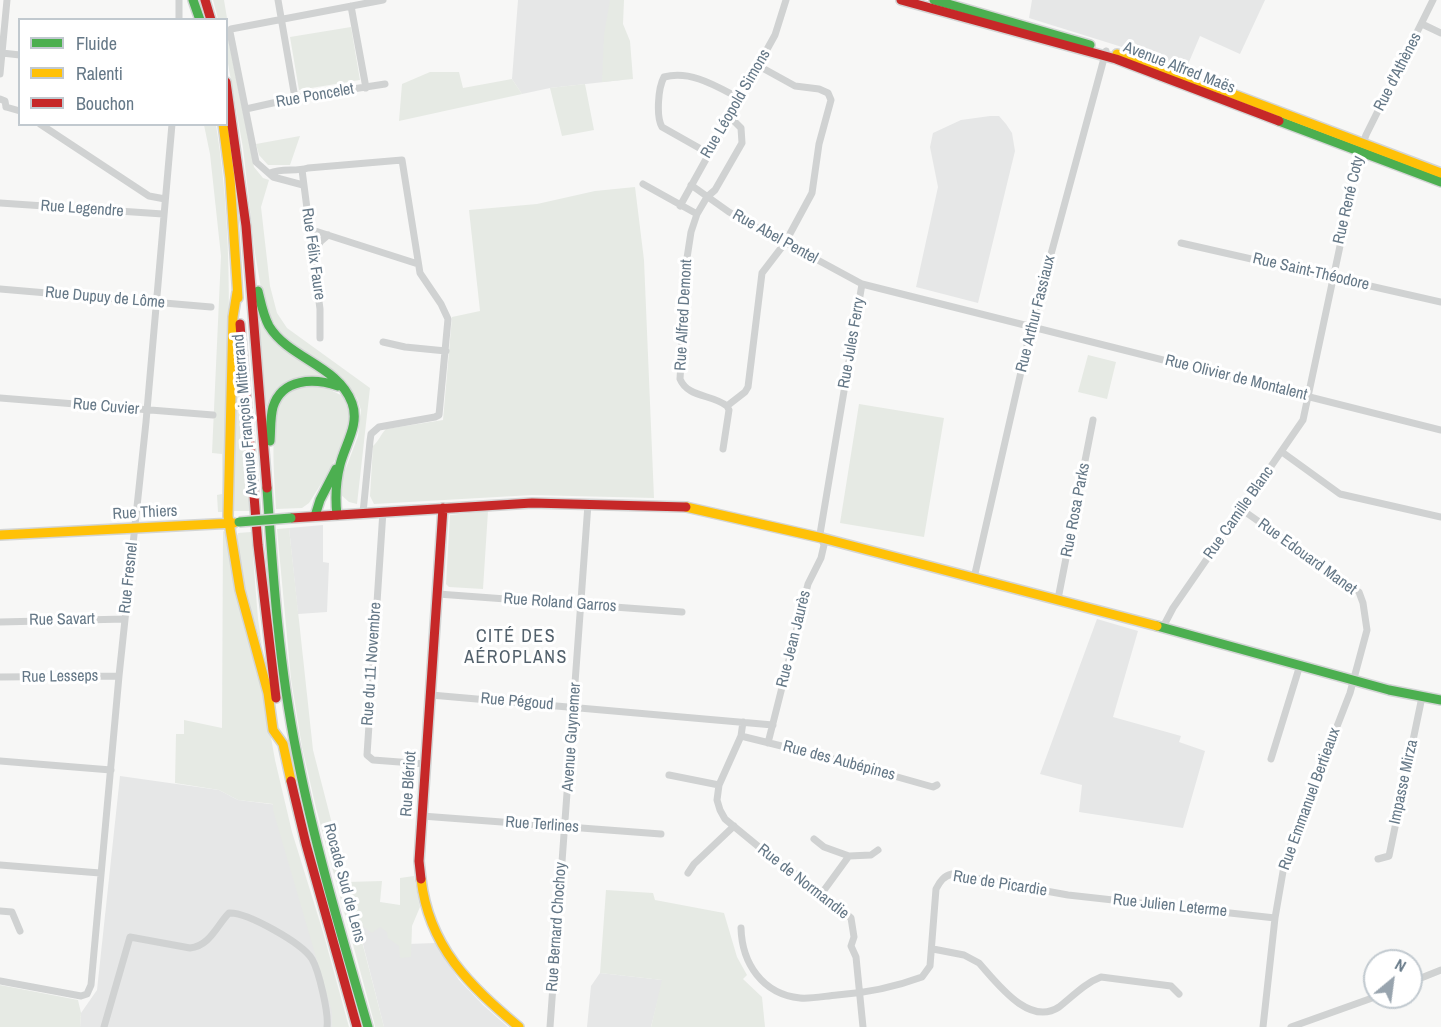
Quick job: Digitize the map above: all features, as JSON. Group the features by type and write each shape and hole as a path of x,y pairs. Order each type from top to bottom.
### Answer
{"main road":[{"path":"193,0 199,18"},
{"path":"205,0 210,18"},
{"name":"Avenue Alfred Maës","path":"901,0 1173,72 1441,182"},
{"name":"Avenue Alfred Maës","path":"934,0 1106,54"},
{"name":"Avenue François Mitterrand","path":"228,94 242,175 282,662 295,746"},
{"name":"Avenue François Mitterrand","path":"223,126 230,177 258,545 283,744"},
{"name":"Avenue Alfred Maës","path":"1361,148 1441,173"},
{"path":"248,249 262,312 272,331 288,346 331,376 342,387 352,404 354,419 350,442 334,490 337,515"},
{"path":"237,292 233,317 235,523 240,590 268,693 273,730 283,744"},
{"path":"266,465 273,410 284,391 295,382 304,381 327,381 342,387"},
{"path":"315,516 333,472 341,464"},
{"name":"Rue Thiers","path":"0,535 235,523 383,511 532,503 681,506 822,538 1163,627 1354,681 1441,700"},
{"name":"Rue Blériot","path":"443,508 419,861 423,895 439,939 461,974 475,990 519,1027"},
{"name":"Rocade Sud de Lens","path":"283,744 301,822 357,1027"},
{"name":"Rocade Sud de Lens","path":"295,746 368,1027"}],"street":[{"path":"0,74 7,0"},
{"path":"179,0 179,18"},
{"path":"278,0 294,98"},
{"path":"303,185 273,177 256,162 231,29 383,0"},
{"name":"Rue Léopold Simons","path":"680,206 775,35 786,0"},
{"name":"Rue d'Athènes","path":"1361,148 1433,0"},
{"path":"351,6 366,87"},
{"path":"1422,24 1441,33"},
{"path":"2,53 18,55"},
{"name":"Rue Arthur Fassiaux","path":"974,578 1031,327 1106,54"},
{"path":"723,449 729,410 727,405 745,392 748,387 762,273 785,243 812,193 819,144 831,100 828,93 819,89 795,86 757,65"},
{"path":"708,153 662,127 658,119 660,84 664,78 674,75 692,77 710,83 739,98"},
{"name":"Rue Poncelet","path":"246,109 294,98 385,84"},
{"path":"0,99 5,101 3,109 18,111"},
{"name":"Rue Alfred Demont","path":"727,405 720,400 693,393 684,388 680,380 687,258 691,232 706,197 715,190 742,143 741,128 729,116"},
{"path":"43,126 149,196 165,199"},
{"name":"Rue Fresnel","path":"0,981 81,996 87,994 91,985 119,676 147,411 172,126"},
{"name":"Rue René Coty","path":"1308,396 1361,148"},
{"path":"270,173 402,160 418,264 425,282 447,315 446,351 439,415 379,427 371,434 363,513"},
{"name":"Rue Félix Faure","path":"303,170 303,185 320,309 320,338"},
{"path":"643,184 697,214"},
{"name":"Rue Abel Pentel","path":"690,185 706,197 785,243 862,284"},
{"name":"Rue Legendre","path":"0,203 163,214"},
{"path":"309,229 418,264"},
{"path":"313,254 321,241 328,236"},
{"name":"Rue Saint-Théodore","path":"1181,243 1441,302"},
{"path":"406,260 416,251"},
{"name":"Rue Jules Ferry","path":"822,538 821,525 862,284 1031,327"},
{"name":"Rue Dupuy de Lôme","path":"0,289 211,307"},
{"name":"Rue Olivier de Montalent","path":"1031,327 1441,430"},
{"path":"383,342 405,347 446,351"},
{"name":"Rue Camille Blanc","path":"1163,627 1165,620 1303,420 1308,396"},
{"name":"Rue Cuvier","path":"0,398 213,415"},
{"name":"Rue Rosa Parks","path":"1058,599 1093,420"},
{"path":"1282,452 1340,494 1441,517"},
{"name":"Avenue Guynemer","path":"565,826 588,504"},
{"name":"Rue Edouard Manet","path":"1241,510 1359,592 1367,630 1354,681"},
{"name":"Rue du 11 Novembre","path":"383,511 367,755 373,760 426,764"},
{"name":"Rue Jean Jaurès","path":"768,743 808,584 821,558 824,545 822,538"},
{"name":"Rue Roland Garros","path":"438,594 682,612"},
{"name":"Rue Savart","path":"0,622 125,619"},
{"path":"1271,759 1300,665"},
{"name":"Rue Lesseps","path":"0,677 119,676"},
{"name":"Rue Emmanuel Bertieaux","path":"1263,1027 1275,918 1285,860 1354,681"},
{"name":"Rue Pégoud","path":"431,695 773,725"},
{"name":"Impasse Mirza","path":"1378,859 1389,856 1422,697"},
{"path":"669,775 718,784 741,736 743,722"},
{"name":"Rue des Aubépines","path":"741,736 933,787 937,785"},
{"path":"0,760 111,770"},
{"name":"Rue de Normandie","path":"718,784 717,800 725,819 851,918 854,937 851,946 856,957 863,1027"},
{"name":"Rue Terlines","path":"422,816 661,834"},
{"name":"Rue Bernard Chochoy","path":"550,1027 565,826"},
{"path":"688,873 694,864 734,826"},
{"path":"814,839 824,847 849,856 871,855 878,849"},
{"path":"822,893 849,856"},
{"path":"0,865 100,873"},
{"name":"Rue de Picardie","path":"741,928 744,954 757,976 768,987 784,995 801,998 860,993 922,978 930,966 933,949 936,889 946,876 962,876 1064,895"},
{"name":"Rue Julien Leterme","path":"1064,895 1275,918"},
{"path":"0,911 12,912 20,931"},
{"path":"104,1027 130,937 190,948 196,947 216,930 229,913 236,912 277,931 312,958 326,1006 327,1027"},
{"path":"933,949 973,959 1017,1005 1025,1011 1034,1013 1046,1014 1055,1010 1090,981 1101,977 1171,986 1179,994"},
{"path":"1423,977 1441,970"},
{"path":"1292,1027 1363,1001"}],"shaded area":[{"path":"213,0 224,0 227,18 218,18"},
{"path":"518,0 619,0 622,80 550,88 522,94 512,79"},
{"path":"610,0 624,0 623,24 630,41 633,79 602,82 604,35"},
{"path":"1032,0 1265,0 1240,54 1200,36 1186,69 1029,18"},
{"path":"351,27 360,80 299,90 290,37"},
{"path":"228,38 254,167 263,178 269,180 261,207 270,286 277,313 287,328 370,388 357,504 349,502 339,493 340,484 358,436 361,410 357,398 346,382 284,339 264,306 255,253 243,148 228,64"},
{"path":"430,72 459,72 463,88 512,79 522,94 399,121 402,84"},
{"path":"585,84 594,130 562,136 550,88"},
{"path":"999,116 1006,124 1012,133 1015,151 978,303 916,287 938,187 930,147 933,133 961,120"},
{"path":"204,126 216,126 227,221 229,318 223,512 218,512 217,495 222,494 222,454 212,453 221,256 210,154"},
{"path":"300,136 290,165 268,165 259,155 256,144"},
{"path":"635,187 644,260 654,498 532,495 374,504 370,496 373,446 386,429 443,420 452,317 480,311 469,210 537,204 595,191"},
{"path":"259,322 322,375 320,378 311,377 270,407 266,406"},
{"path":"1088,355 1116,362 1107,399 1078,392"},
{"path":"237,370 240,371 250,511 234,511"},
{"path":"301,386 324,387 343,396 349,414 348,425 335,460 309,503 302,508 276,509 274,455 277,414 284,398"},
{"path":"859,404 944,418 924,537 840,523"},
{"path":"488,511 483,589 449,587 446,584 450,515"},
{"path":"323,525 323,562 329,563 327,612 298,614 289,528"},
{"path":"289,528 313,750 347,882 382,881 380,902 400,905 400,878 414,876 420,907 412,926 411,957 400,958 399,946 388,938 387,932 380,927 372,933 357,922 384,1027 375,1027 316,808 302,747 291,679 277,529"},
{"path":"223,531 264,698 275,760 292,832 349,1027 332,1027 332,1012 273,804 238,800 219,790 175,783 176,734 184,734 184,720 222,728"},
{"path":"251,532 262,646 243,586 237,536 238,533"},
{"path":"1097,619 1138,631 1113,717 1181,736 1179,742 1205,751 1183,828 1079,812 1082,785 1040,774"},
{"path":"120,776 219,790 238,800 278,805 343,1027 80,1027 81,1013 97,990"},
{"path":"606,890 653,893 655,900 724,913 737,957 747,975 743,979 762,997 765,1027 651,1027 662,980 600,973"},
{"path":"351,897 408,944 435,943 459,980 508,1027 384,1027"},
{"path":"600,973 663,980 651,1027 587,1027 591,986"},
{"path":"0,985 78,1000 81,1013 80,1027 0,1027"}],"traffic: fast":[{"path":"193,0 199,18"},
{"path":"934,0 1090,45"},
{"path":"1279,121 1441,182"},
{"path":"258,291 267,322 278,337 288,347 336,380 352,403 353,427 342,457 338,477 337,515"},
{"path":"270,441 273,407 277,397 284,390 309,381 338,386"},
{"path":"315,516 320,500 336,469"},
{"path":"267,488 278,622 291,722 321,858 368,1027"},
{"path":"239,522 291,518"},
{"path":"1157,626 1389,690 1441,700"}],"traffic: slow":[{"path":"1117,54 1217,88 1441,173"},
{"path":"223,126 230,178 238,298"},
{"path":"237,292 233,317 228,516 240,590 268,693 273,730 283,744 291,781"},
{"path":"686,507 822,538 1157,626"},
{"path":"0,535 234,523"},
{"path":"421,879 425,903 442,945 468,980 519,1027"}],"traffic: jam":[{"path":"205,0 210,18"},
{"path":"901,0 1116,59 1279,121"},
{"path":"228,96 246,226 267,488"},
{"path":"240,324 258,545 276,698"},
{"path":"291,518 532,503 686,507"},
{"path":"421,879 419,861 443,508"},
{"path":"291,781 306,844 357,1027"}],"district":[{"name":"CITÉ DES AÉROPLANS","path":"516,647"}]}
